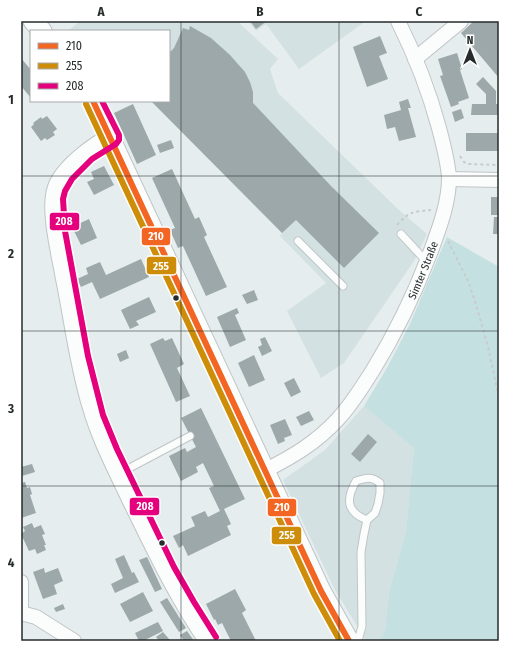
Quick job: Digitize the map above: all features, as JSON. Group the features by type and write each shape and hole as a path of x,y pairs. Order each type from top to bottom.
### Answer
{"main road":[{"path":"33,21 41,30"},
{"path":"96,102 111,138 264,471 321,591 349,641"},
{"path":"111,138 90,150 63,178 57,188 55,201 60,248 87,389 97,424 152,540 176,587 209,641"}],"street":[{"name":"Simter Straße","path":"264,471 294,456 317,440 338,419 358,395 388,345 407,308 427,262 444,209 449,179 447,159 434,112 415,59 398,21"},
{"path":"415,59 461,21"},
{"path":"449,179 499,180"},
{"path":"21,582 21,609"},
{"path":"21,612 45,621 74,641"}],"lane":[{"path":"400,234 427,262"},
{"path":"298,241 343,286"},
{"path":"120,473 190,436"},
{"path":"358,641 362,626 361,552 367,520 375,513 380,493 380,483 375,479 366,478 356,481 349,496 349,504 360,517 367,520"}],"path":[{"path":"459,153 461,159 468,164 499,165"},
{"path":"394,228 408,214 444,209"},
{"path":"447,237 473,294 488,347 499,398"}],"shaded area":[{"path":"80,21 237,21 278,59 270,69 278,93 399,210 427,234 414,261 344,363 321,378 287,311 326,283 280,236 282,233 152,102 170,102 170,30 69,30"},
{"path":"248,21 366,21 299,69 266,24 256,31"},
{"path":"447,237 499,267 499,641 380,641 385,630 389,592 406,531 414,448 364,406 387,368 410,324"},
{"path":"364,406 414,448 406,531 389,592 385,630 380,641 366,641 334,588 283,480 325,450"}],"building":[{"path":"250,21 267,21 256,29"},
{"path":"474,21 499,21 499,78 461,33"},
{"path":"190,26 211,38 230,55 245,72 250,82 253,92 253,103 331,186 379,233 344,268 296,220 282,233 152,102 170,102 170,52 174,48 183,28 189,30"},
{"path":"380,36 387,53 379,56 388,79 367,87 353,47"},
{"path":"457,53 462,69 460,70 469,98 458,102 459,104 451,107 440,76 443,75 438,59"},
{"path":"21,58 30,69 30,97 21,86"},
{"path":"483,77 496,91 496,104 499,104 499,115 471,115 472,104 486,104 486,94 476,84"},
{"path":"408,99 411,108 408,108 416,137 399,141 395,127 387,129 384,115 401,110 399,102"},
{"path":"133,104 156,155 137,164 114,113"},
{"path":"461,109 464,118 455,122 452,112"},
{"path":"47,116 57,129 53,132 55,135 47,140 45,138 41,141 31,127 34,124 33,123 41,117 42,119"},
{"path":"466,133 499,133 499,151 466,151"},
{"path":"171,140 174,148 160,153 157,145"},
{"path":"104,166 114,185 94,195 87,182 94,179 91,172"},
{"path":"172,169 195,219 199,217 207,235 204,237 227,287 206,296 183,246 178,248 170,230 175,228 152,178"},
{"path":"491,197 499,197 499,215 491,215"},
{"path":"494,217 499,217 499,234 493,234"},
{"path":"89,219 97,238 81,245 72,227"},
{"path":"141,259 149,277 100,299 92,282 81,287 77,279 88,274 86,268 100,262 106,275"},
{"path":"254,290 258,300 247,304 242,295"},
{"path":"149,297 156,312 136,321 139,325 130,329 121,310"},
{"path":"237,308 239,313 235,315 246,340 230,347 217,317"},
{"path":"265,337 272,351 262,356 258,347 262,345 260,339"},
{"path":"163,338 165,341 172,338 184,364 177,368 190,396 176,402 150,344"},
{"path":"126,350 129,358 120,362 117,354"},
{"path":"254,355 265,380 249,387 238,363"},
{"path":"294,378 301,392 291,397 284,383"},
{"path":"201,408 245,499 224,509 231,524 227,526 231,535 188,556 183,545 179,548 173,536 195,526 191,517 205,511 208,517 220,511 209,488 214,486 203,463 196,467 198,472 181,481 169,456 185,448 187,452 196,447 181,418"},
{"path":"309,411 314,420 301,426 296,417"},
{"path":"285,419 292,435 284,438 285,441 278,444 270,425"},
{"path":"368,434 377,442 360,462 351,454"},
{"path":"32,464 35,472 22,476 21,467"},
{"path":"25,482 27,488 30,487 32,494 30,495 36,513 21,518 21,483"},
{"path":"32,523 34,528 41,525 45,534 42,535 46,545 44,545 46,550 37,554 35,549 29,551 21,534 25,531 23,527"},
{"path":"124,555 132,573 134,572 139,582 115,593 111,584 123,578 115,559"},
{"path":"147,557 162,589 155,592 139,560"},
{"path":"44,568 45,573 58,568 63,581 54,585 57,594 43,599 33,572"},
{"path":"235,589 246,610 242,613 256,641 231,641 222,623 218,625 206,604"},
{"path":"143,592 153,611 130,622 120,604"},
{"path":"167,598 186,628 179,632 160,602"},
{"path":"63,604 65,609 56,612 54,608"},
{"path":"158,622 163,631 143,641 139,641 135,633"},
{"path":"187,631 194,641 184,641 180,635"},
{"path":"163,632 171,641 159,641 156,637"}],"transit line":[{"name":"210","path":"93,102 321,591 349,641"},
{"name":"208","path":"102,102 119,135 119,140 116,144 92,159 72,179 65,191 63,199 65,231 88,356 103,415 117,449 174,567 216,637"},
{"name":"255","path":"86,104 314,594 340,641"}]}
